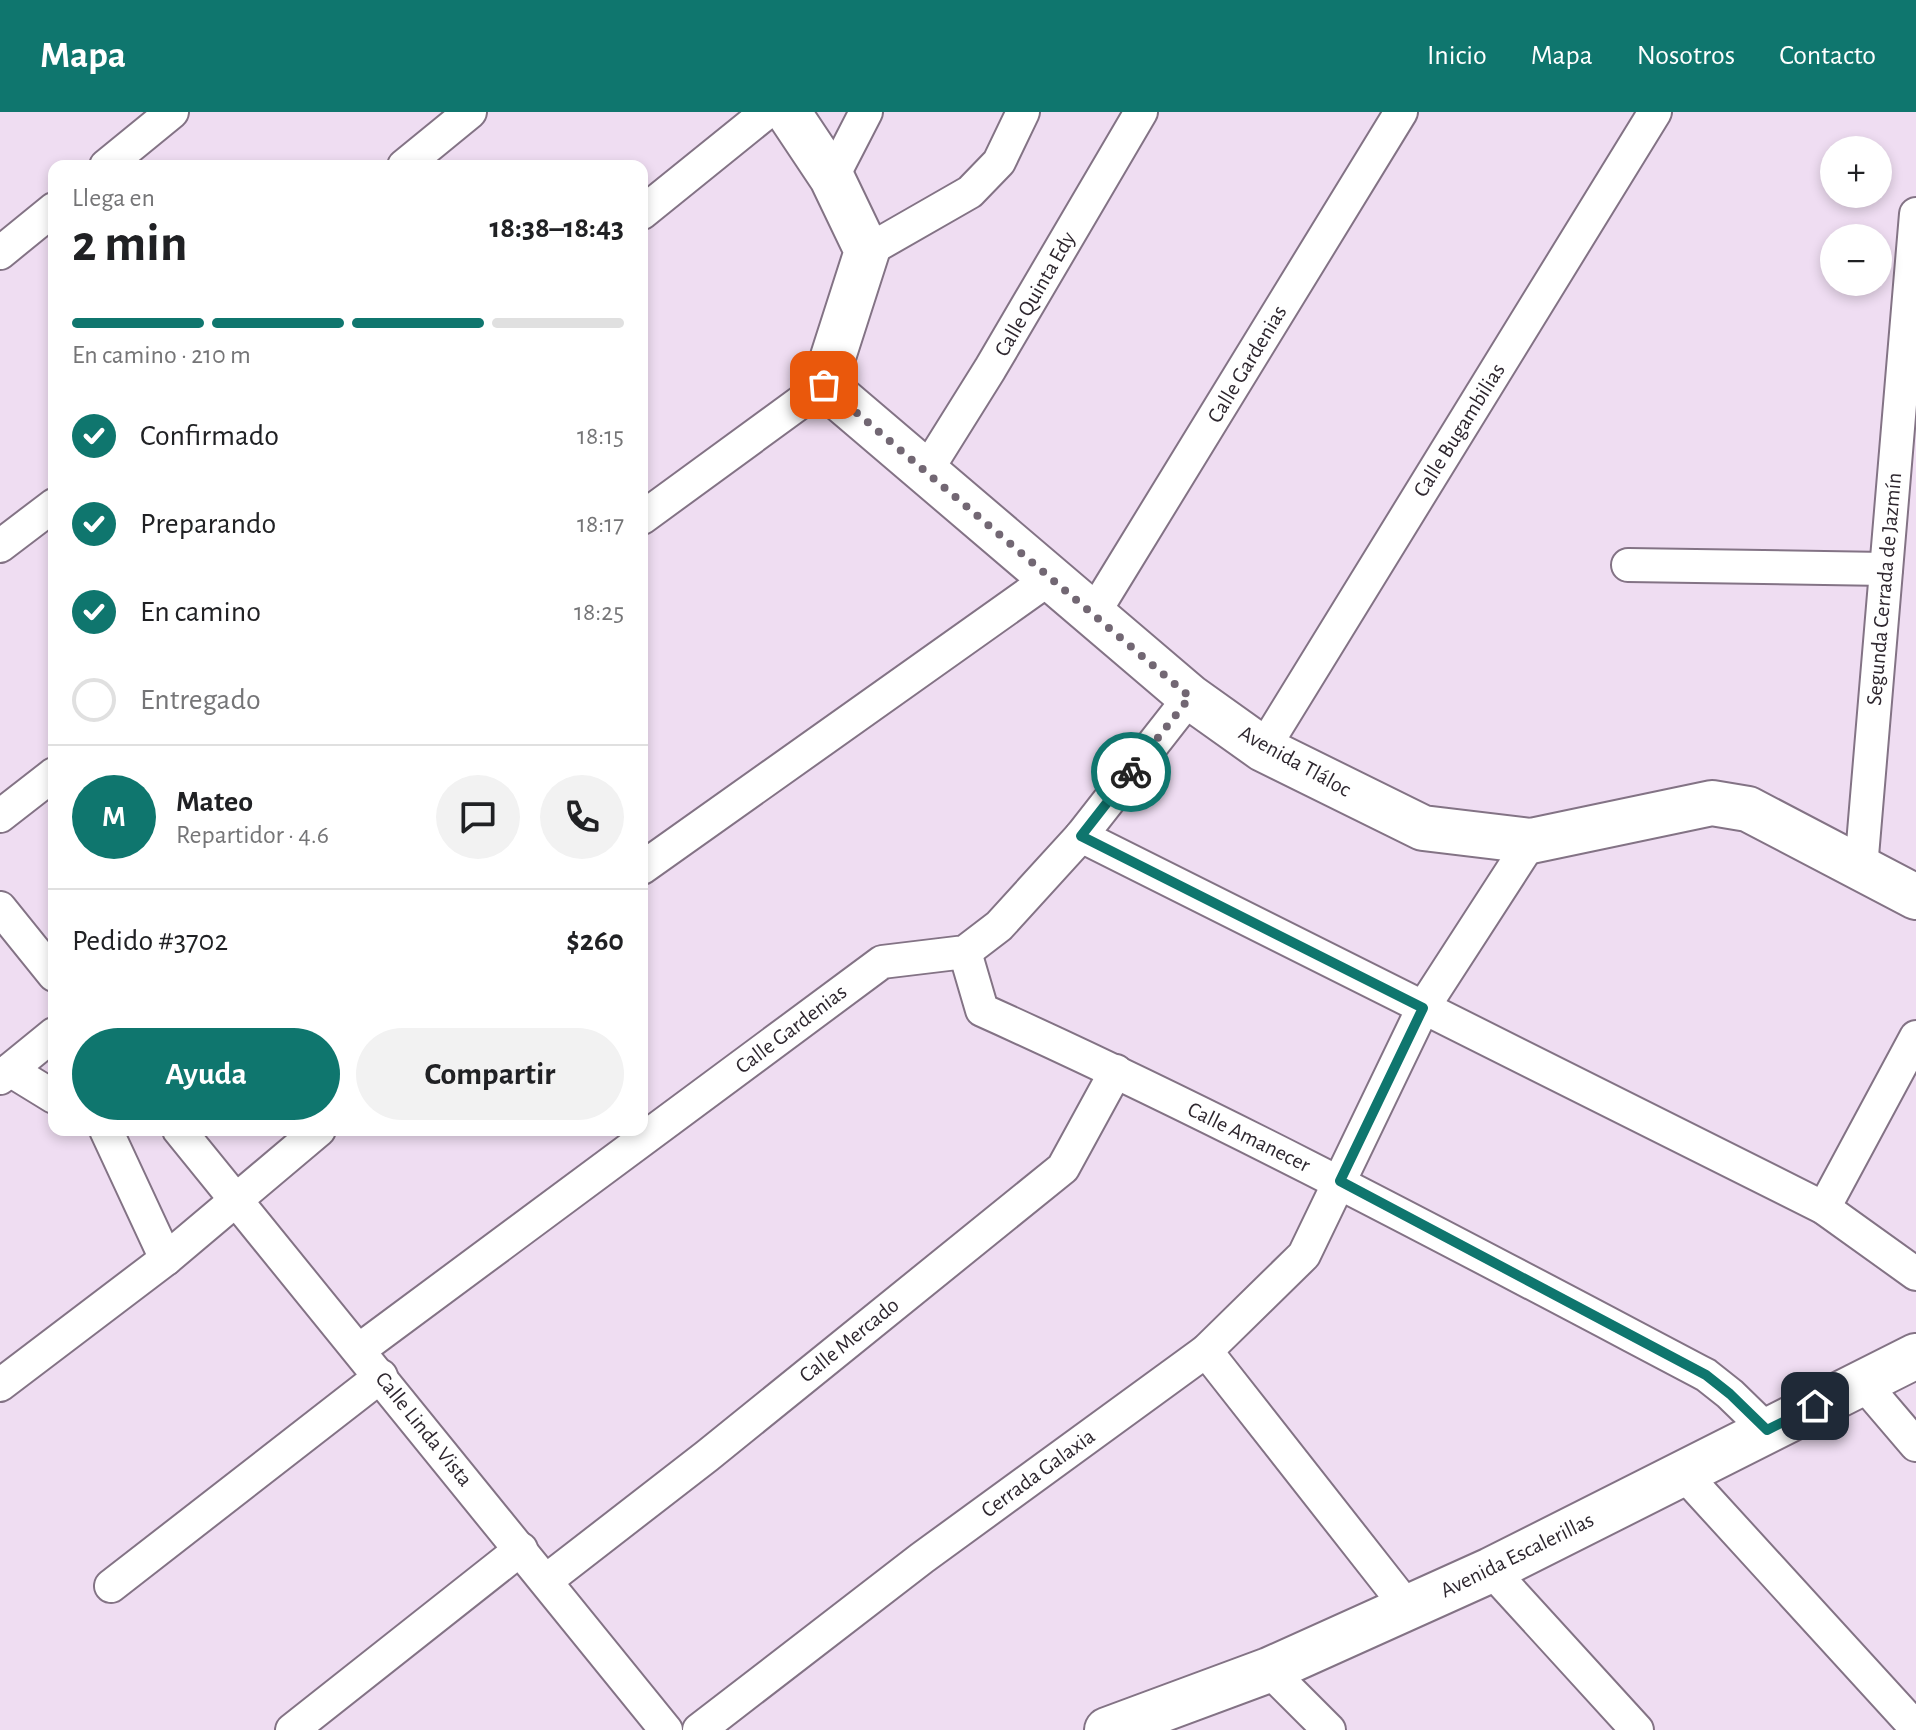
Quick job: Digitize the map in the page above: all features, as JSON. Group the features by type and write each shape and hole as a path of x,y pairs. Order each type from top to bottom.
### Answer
{"main road":[{"path":"788,112 832,178 867,251 824,385"},
{"name":"Avenida Tláloc","path":"824,385 1190,697 1263,749 1423,828 1531,841 1712,803 1748,809 1916,897"},
{"name":"Avenida Escalerillas","path":"1107,1730 1269,1670 1491,1570 1916,1356"}],"street":[{"path":"113,160 172,112"},
{"path":"411,160 470,112"},
{"path":"648,208 767,112"},
{"path":"832,178 866,112"},
{"path":"867,251 970,192 999,162 1023,112"},
{"name":"Calle Quinta Edy","path":"925,473 1141,112"},
{"name":"Calle Gardenias","path":"1092,616 1401,112"},
{"name":"Calle Bugambilias","path":"1263,749 1655,112"},
{"path":"0,253 48,214"},
{"name":"Segunda Cerrada de Jazmín","path":"1861,868 1916,214"},
{"path":"648,514 824,385"},
{"path":"0,546 48,510"},
{"path":"1628,565 1886,569"},
{"path":"648,864 1049,579"},
{"path":"965,952 999,926 1081,836 1190,697"},
{"path":"0,816 48,779"},
{"path":"1081,836 1824,1208 1916,1274"},
{"name":"Cerrada Galaxia","path":"699,1730 933,1549 1206,1351 1304,1255 1423,1008 1531,841"},
{"path":"0,908 48,968"},
{"name":"Calle Gardenias","path":"648,1136 882,962 965,952"},
{"name":"Calle Amanecer","path":"965,952 982,1010 1116,1071 1340,1181 1706,1375 1767,1430"},
{"path":"1824,1208 1916,1037"},
{"path":"48,1039 5,1074 48,1094"},
{"name":"Calle Mercado","path":"547,1580 707,1456 1063,1168 1116,1071"},
{"path":"109,1136 166,1259"},
{"name":"Calle Linda Vista","path":"184,1136 666,1730"},
{"path":"0,1385 166,1259 312,1136"},
{"name":"Calle Gardenias","path":"359,1350 647,1136"},
{"path":"1206,1351 1408,1608"},
{"path":"111,1586 381,1376"},
{"path":"1863,1383 1916,1445"},
{"path":"1683,1473 1916,1728"},
{"path":"292,1730 521,1549"},
{"path":"1491,1570 1637,1730"},
{"path":"1269,1670 1329,1730"}],"way so far":[{"path":"824,385 1190,697 1131,772"}],"route":[{"path":"1131,772 1081,836 1423,1008 1340,1181 1706,1375 1767,1430 1815,1406"}]}
